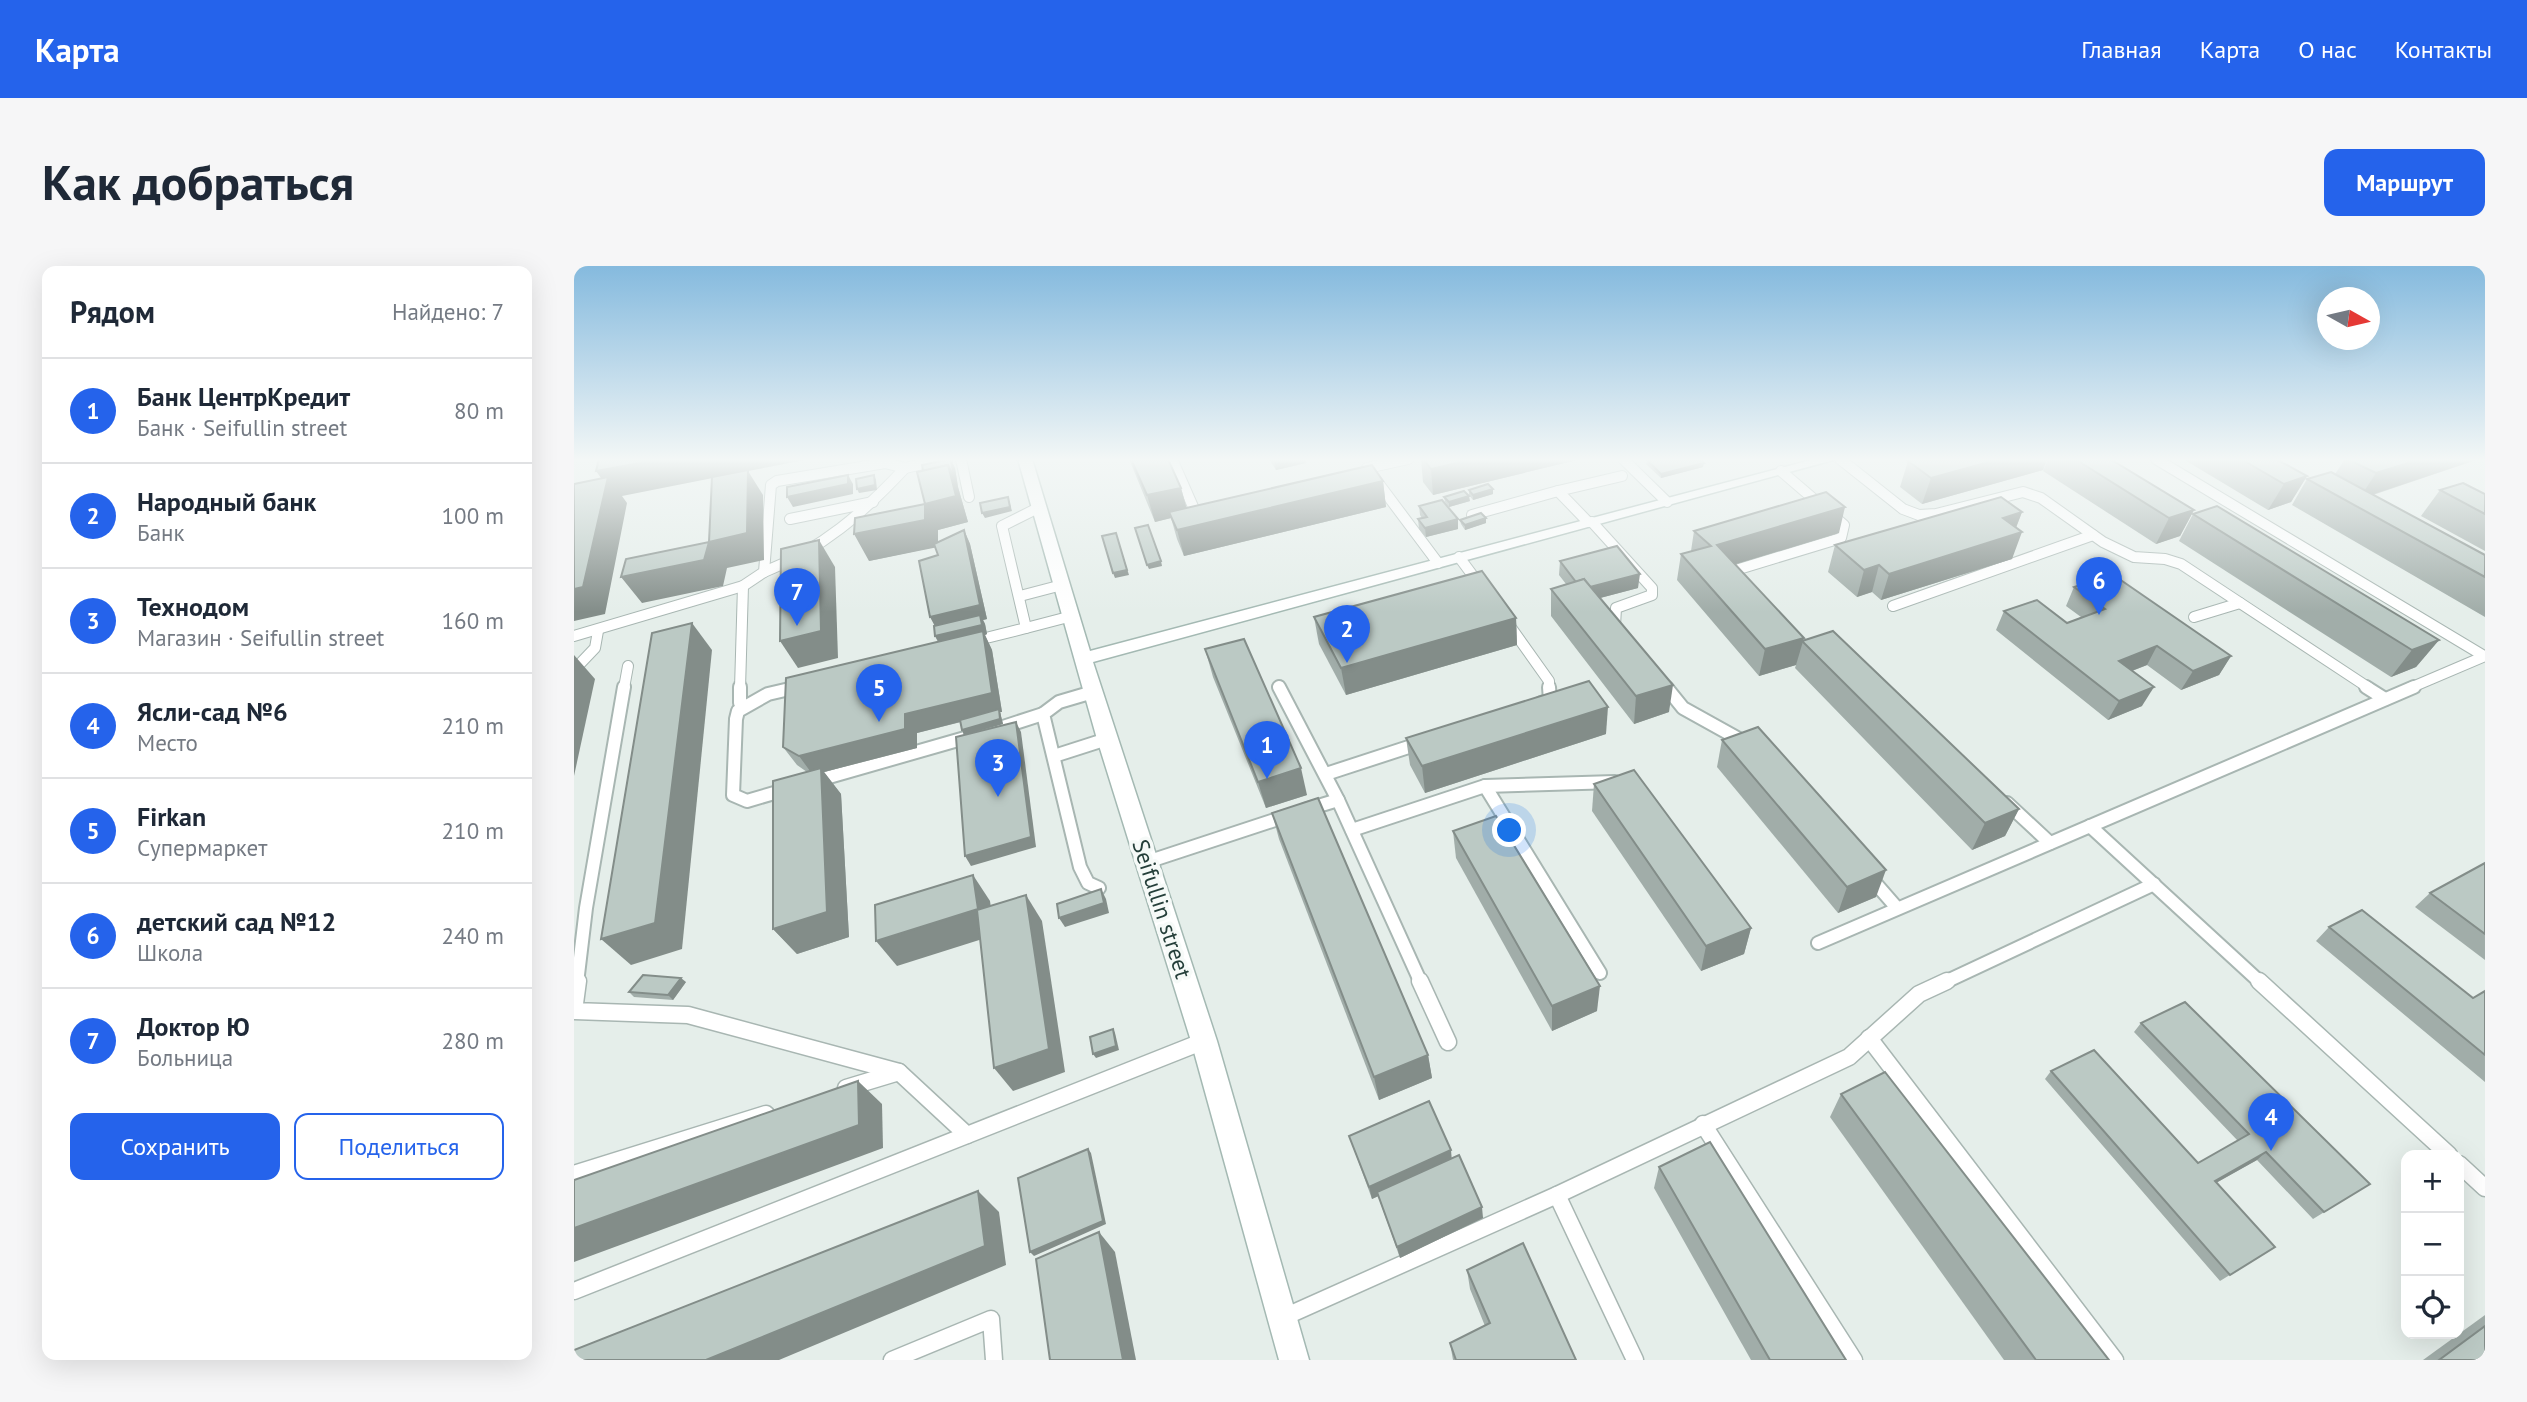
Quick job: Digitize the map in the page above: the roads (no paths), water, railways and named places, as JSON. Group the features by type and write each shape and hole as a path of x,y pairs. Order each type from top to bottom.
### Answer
{"street":[{"name":"Seifullin street","path":"1039,510 1107,739 1204,1041 1294,1360"},
{"path":"1085,658 1636,510"}],"lane":[{"path":"764,572 769,510"},
{"path":"790,519 834,510"},
{"path":"574,636 743,586 764,572 810,553 863,510"},
{"path":"1026,628 1002,526 1034,510"},
{"path":"1195,510 1198,517 1212,514"},
{"path":"1398,510 1438,563"},
{"path":"1472,515 1490,510"},
{"path":"1578,510 1652,587 1652,595 1616,608 1615,626 1632,647"},
{"path":"1741,588 1733,579 1739,569 1841,538 1844,525 1827,510"},
{"path":"1906,510 1919,515 1952,510"},
{"path":"2058,510 2093,535 2134,558 2165,559 2181,564 2385,699"},
{"path":"2242,510 2484,656"},
{"path":"1893,606 2093,535"},
{"path":"1459,557 1492,602"},
{"path":"1020,596 1062,585"},
{"path":"740,704 743,586"},
{"path":"2194,618 2240,603"},
{"path":"1500,613 1549,681 1550,700 1523,709"},
{"path":"958,645 1072,616"},
{"path":"574,670 596,648 598,631"},
{"path":"1818,943 2484,656"},
{"path":"628,666 580,910 574,1011 688,1016 900,1072 967,1135"},
{"path":"1657,677 1683,708 1758,750"},
{"path":"808,684 768,694 738,711 733,795 747,801 980,734"},
{"path":"1279,687 1338,800 1448,1042"},
{"path":"993,730 1043,714 1050,706 1059,702 1093,692"},
{"path":"1043,714 1080,867 1088,883 1099,888"},
{"path":"1054,756 1107,739"},
{"path":"1325,774 1431,739"},
{"path":"1352,830 1485,786 1615,782 1628,786"},
{"path":"1485,786 1600,973"},
{"path":"2000,796 2050,842"},
{"path":"1147,862 1338,800"},
{"path":"2090,825 2444,1150"},
{"path":"1862,869 1897,908"},
{"path":"1282,1318 1557,1195 1849,1057 1919,993 2154,884"},
{"path":"1869,1038 2115,1360"},
{"path":"574,1291 1204,1041"},
{"path":"834,1092 900,1072"},
{"path":"574,1174 782,1108"},
{"path":"1703,1124 1854,1360"},
{"path":"2464,1169 2485,1188"},
{"path":"1557,1195 1635,1360"},
{"path":"892,1360 991,1319 994,1360"}],"place":[{"name":"детский сад №12","path":"2099,615"},
{"name":"Доктор Ю","path":"797,626"},
{"name":"Народный банк","path":"1347,663"},
{"name":"Firkan","path":"879,722"},
{"name":"Банк ЦентрКредит","path":"1267,779"},
{"name":"Технодом","path":"998,797"},
{"name":"Ясли-сад №6","path":"2271,1151"}]}
